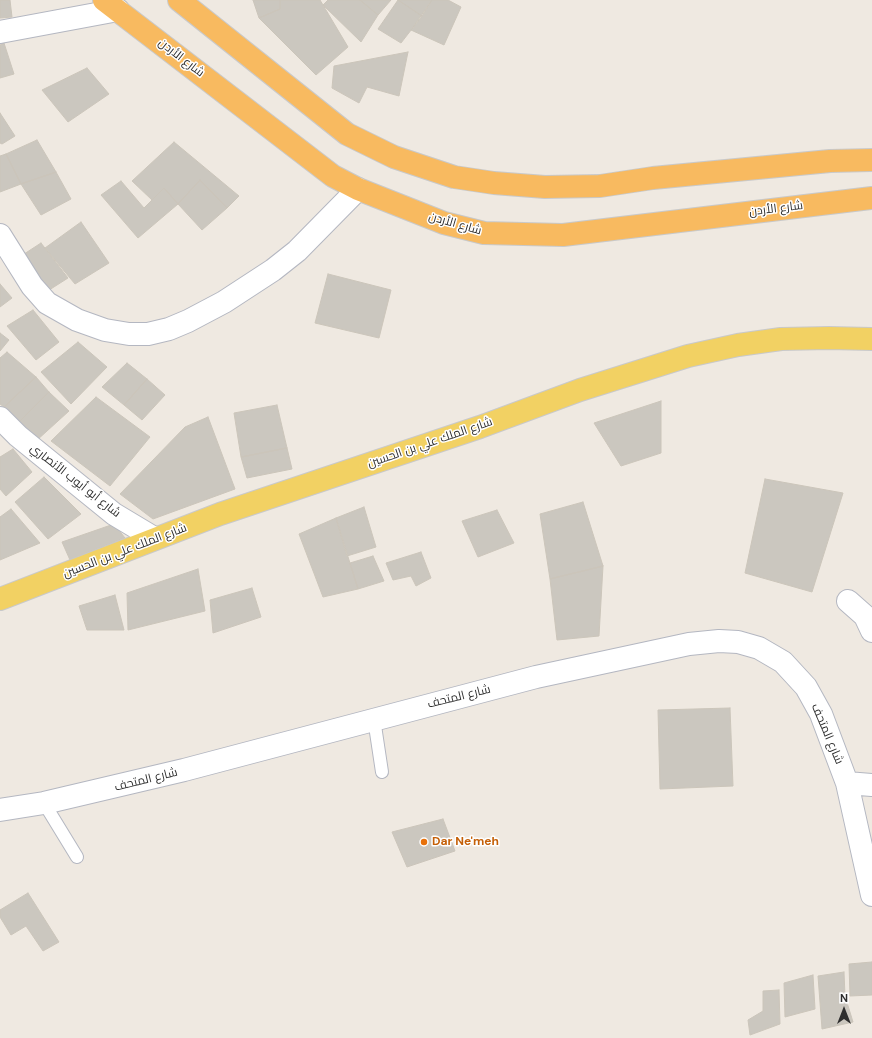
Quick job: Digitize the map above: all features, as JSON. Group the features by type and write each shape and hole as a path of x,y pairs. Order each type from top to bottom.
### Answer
{"highway":[{"path":"179,0 347,134 394,157 454,177 494,183 545,187 600,186 653,178 830,161 872,160"},
{"name":"شارع الأردن","path":"111,5 333,176 358,189 444,222 484,233 563,235 872,198"}],"main road":[{"name":"شارع الملك علي بن الحسين","path":"0,599 154,538 300,487 480,427 580,390 688,356 738,345 781,339 872,339"}],"street":[{"path":"0,32 111,5"},
{"path":"0,235 32,286 47,303 77,320 105,330 129,334 148,334 169,329 188,321 224,302 273,270 297,251 358,189"},
{"name":"شارع أبو أيوب الأنصاري","path":"0,418 18,436 114,514 154,538"},
{"path":"848,601 865,616 872,631"},
{"name":"شارع المتحف","path":"0,810 44,803 184,770 536,677 689,644 719,641 738,642 759,648 784,662 806,687 821,714 847,783 872,895"},
{"path":"847,783 872,785"}],"lane":[{"path":"374,719 382,772"},
{"path":"44,803 77,857"}],"building":[{"path":"0,0 10,0 12,17 0,18"},
{"path":"253,0 280,0 280,9 259,18"},
{"path":"280,0 320,0 348,47 316,75 259,18 280,9"},
{"path":"328,0 360,0 378,15 361,42 323,5"},
{"path":"360,0 391,0 378,15"},
{"path":"398,0 432,0 422,16"},
{"path":"398,0 422,16 401,43 378,29"},
{"path":"432,0 448,0 461,7 444,45 411,30"},
{"path":"4,43 14,74 0,78 0,45"},
{"path":"408,52 399,96 367,87 359,103 332,88 334,66"},
{"path":"87,68 109,94 68,122 42,90"},
{"path":"0,113 15,136 2,144 0,143"},
{"path":"37,140 56,172 21,184 6,154"},
{"path":"174,142 239,196 227,208 200,180 178,204 164,188 152,200 132,181"},
{"path":"6,154 21,184 0,192 0,156"},
{"path":"56,172 71,199 41,215 21,184"},
{"path":"200,180 227,208 202,230 178,204"},
{"path":"121,181 144,208 164,188 178,204 138,238 101,195"},
{"path":"81,222 109,263 75,284 45,248"},
{"path":"41,243 68,278 46,292 21,256"},
{"path":"328,274 391,290 379,338 315,323"},
{"path":"0,284 12,298 0,307"},
{"path":"33,310 59,342 36,360 7,326"},
{"path":"0,333 9,340 0,351"},
{"path":"78,342 107,367 71,404 41,372"},
{"path":"7,352 36,377 4,407 0,404 0,358"},
{"path":"127,363 147,379 124,405 102,387"},
{"path":"36,377 49,392 18,423 4,407"},
{"path":"147,379 165,395 142,420 124,405"},
{"path":"49,392 69,411 36,441 18,423"},
{"path":"96,397 150,437 110,486 51,441"},
{"path":"661,401 661,453 621,466 594,423"},
{"path":"277,405 287,448 241,457 234,413"},
{"path":"208,417 235,489 153,519 120,494 185,427"},
{"path":"287,448 292,469 247,478 241,457"},
{"path":"13,449 32,472 6,496 0,489 0,457"},
{"path":"44,477 81,514 48,539 15,502"},
{"path":"765,479 843,493 812,592 745,573"},
{"path":"583,502 603,566 550,579 540,514"},
{"path":"364,507 376,547 347,556 336,518"},
{"path":"11,509 40,543 0,560 0,517"},
{"path":"497,510 514,543 478,557 462,521"},
{"path":"336,518 358,589 323,597 299,534"},
{"path":"114,524 125,538 70,560 62,542"},
{"path":"421,552 431,578 416,586 411,576 393,580 386,563"},
{"path":"373,556 384,581 358,589 350,563"},
{"path":"603,566 599,636 557,640 550,579"},
{"path":"198,569 205,611 128,630 127,593"},
{"path":"252,588 261,617 213,633 210,600"},
{"path":"115,595 124,630 87,630 79,606"},
{"path":"730,708 733,786 660,789 658,710"},
{"name":"Dar Ne'meh","path":"443,819 455,851 407,867 392,832"},
{"path":"28,893 59,942 43,951 26,926 11,935 0,917 0,910"},
{"path":"872,962 872,995 850,996 849,964"},
{"path":"844,972 845,996 853,1022 822,1029 818,976"},
{"path":"813,975 815,1009 785,1017 784,983"},
{"path":"779,990 780,1024 750,1035 748,1020 763,1011 763,991"}],"place":[{"name":"Dar Ne'meh","path":"424,842"}]}
